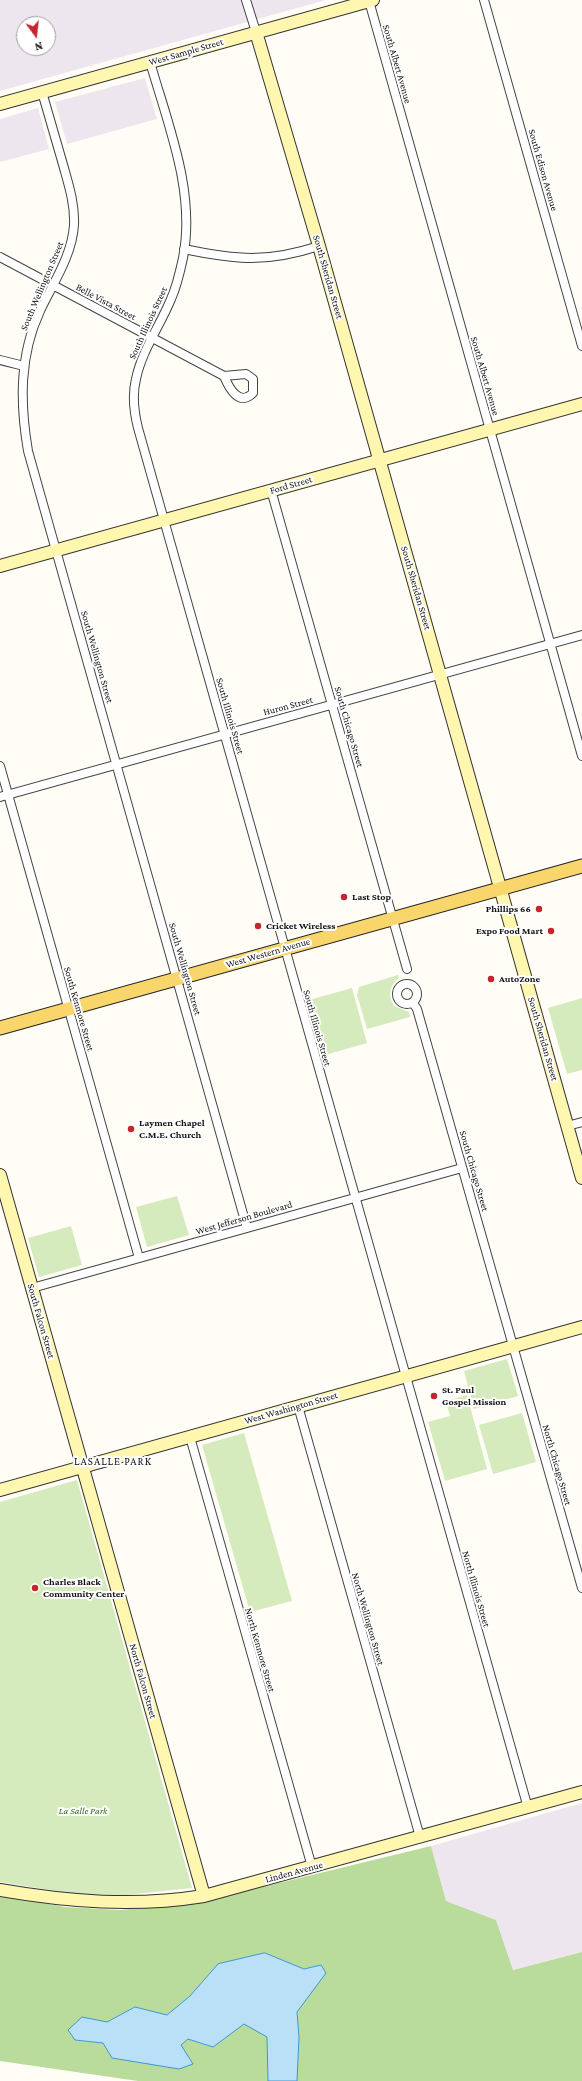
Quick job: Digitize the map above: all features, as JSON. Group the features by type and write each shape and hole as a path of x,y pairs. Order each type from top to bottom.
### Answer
{"main road":[{"name":"West Western Avenue","path":"0,1028 582,866"}],"street":[{"name":"South Sheridan Street","path":"246,0 319,246 582,1178"},
{"name":"West Sample Street","path":"0,104 371,0"},
{"name":"South Albert Avenue","path":"371,0 582,756"},
{"name":"South Edison Avenue","path":"484,0 582,346"},
{"name":"South Illinois Street","path":"150,62 182,180 186,211 184,249 181,270 171,300 139,365 135,381 134,402 138,428 405,1376"},
{"name":"South Wellington Street","path":"42,92 74,211 72,240 68,255 33,328 24,366 22,404 25,433 56,550 247,1228"},
{"path":"184,249 222,257 253,259 288,255 319,246"},
{"name":"Belle Vista Street","path":"0,257 224,376"},
{"path":"0,360 24,366"},
{"name":"Ford Street","path":"0,566 582,404"},
{"name":"South Chicago Street","path":"272,490 406,969"},
{"name":"Huron Street","path":"0,797 582,635"},
{"name":"South Kenmore Street","path":"0,766 139,1258"},
{"name":"South Chicago Street","path":"413,1003 417,1009 512,1347"},
{"path":"567,1126 582,1122"},
{"name":"West Jefferson Boulevard","path":"32,1288 462,1168"},
{"name":"South Falcon Street","path":"0,1175 82,1467"},
{"name":"West Washington Street","path":"0,1490 582,1327"},
{"name":"North Chicago Street","path":"512,1347 582,1588"},
{"name":"North Illinois Street","path":"405,1376 528,1808"},
{"name":"North Wellington Street","path":"298,1406 420,1837"},
{"name":"North Kenmore Street","path":"190,1437 312,1867"},
{"name":"North Falcon Street","path":"82,1467 204,1896"},
{"name":"Linden Avenue","path":"0,1890 59,1900 101,1903 156,1901 204,1896 582,1792"}],"shaded area":[{"path":"0,0 326,0 0,91"},
{"path":"145,78 157,119 67,144 55,102"},
{"path":"38,108 49,149 0,162 0,119"},
{"path":"582,1803 582,1952 513,1970 496,1920 446,1901 431,1846"}],"green space":[{"path":"398,975 399,978 393,984 390,991 392,1002 394,1006 409,1012 410,1017 367,1029 357,995 359,987"},
{"path":"352,988 367,1043 325,1055 309,1000"},
{"path":"582,998 582,1070 567,1074 548,1008"},
{"path":"177,1196 189,1235 147,1247 136,1207"},
{"path":"71,1226 82,1265 39,1277 28,1238"},
{"path":"507,1359 518,1396 474,1409 464,1371"},
{"path":"467,1395 487,1469 445,1481 428,1422 450,1416 446,1401"},
{"path":"522,1413 536,1462 493,1474 479,1425"},
{"path":"244,1433 292,1601 250,1612 202,1445"},
{"name":"La Salle Park","path":"77,1480 192,1888 126,1895 88,1896 0,1882 0,1502"},
{"path":"431,1846 446,1901 496,1920 513,1970 582,1952 582,2081 297,2081 299,2037 297,2012 325,1973 321,1965 304,1969 265,1953 218,1964 190,1996 167,2015 135,2007 107,2022 82,2017 75,2040 103,2043 180,2045 188,2039 213,2047 244,2023 267,2037 268,2081 138,2081 0,2061 0,1895 65,1907 120,1910 205,1901"}],"water":[{"path":"265,1953 304,1969 321,1965 326,1973 297,2012 299,2037 297,2081 268,2081 267,2037 244,2024 213,2047 188,2039 181,2045 193,2064 179,2069 112,2058 103,2043 75,2040 68,2030 82,2017 107,2022 135,2007 167,2015 190,1996 218,1964"}],"place":[{"name":"Last Stop","path":"344,897"},
{"name":"Phillips 66","path":"539,909"},
{"name":"Cricket Wireless","path":"258,926"},
{"name":"Expo Food Mart","path":"551,931"},
{"name":"AutoZone","path":"491,979"},
{"name":"Laymen Chapel C.M.E. Church","path":"131,1129"},
{"name":"St. Paul Gospel Mission","path":"434,1396"},
{"name":"Charles Black Community Center","path":"35,1588"}],"district":[{"name":"LASALLE PARK","path":"113,1462"}]}
